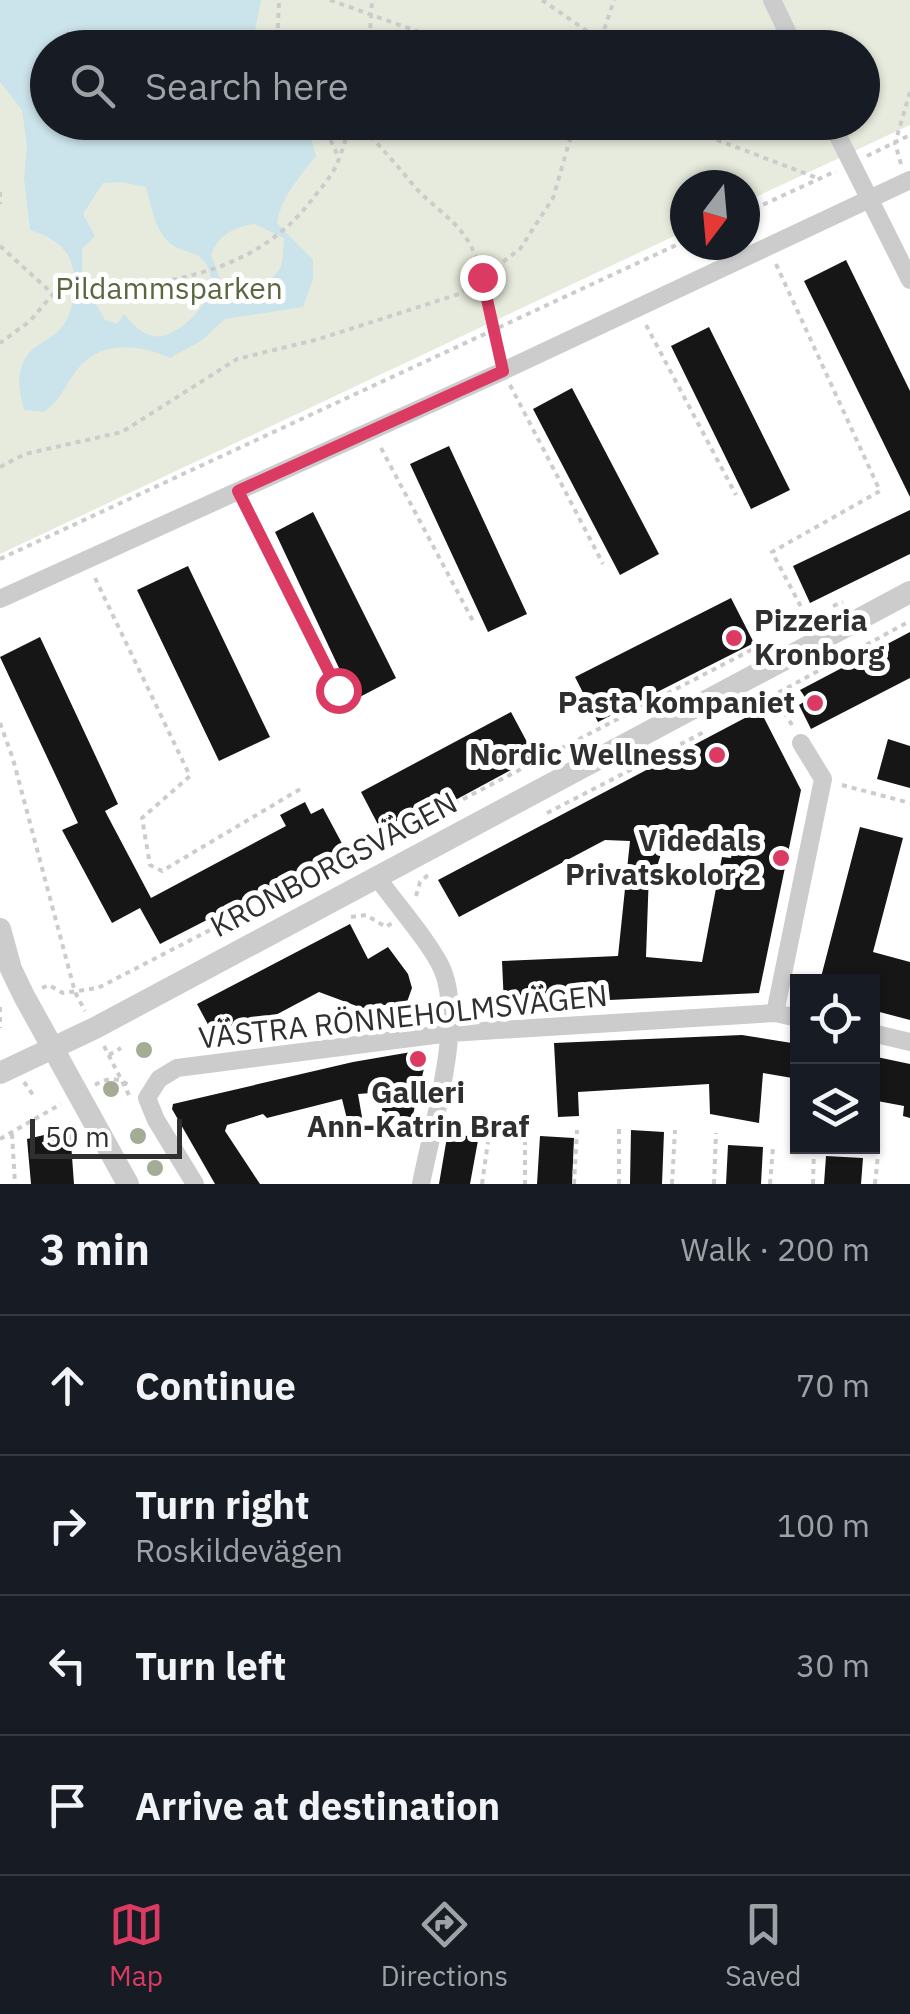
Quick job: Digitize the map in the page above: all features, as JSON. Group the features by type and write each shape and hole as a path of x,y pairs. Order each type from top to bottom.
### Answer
{"street":[{"path":"772,0 786,30"},
{"path":"840,140 910,280"},
{"path":"0,599 503,371 908,181"},
{"name":"KRONBORGSVÄGEN","path":"0,1073 94,1028 910,592"},
{"path":"774,1013 823,780 802,742"},
{"path":"376,876 442,968 452,1003 450,1033 421,1184"},
{"path":"0,930 10,969 128,1184"},
{"name":"VÄSTRA RÖNNEHOLMSVÄGEN","path":"195,1184 147,1098 159,1078 176,1068 450,1033 774,1013 790,1016"},
{"path":"880,1035 910,1042"}],"path":[{"path":"277,30 278,0"},
{"path":"330,0 414,30"},
{"path":"369,30 372,0"},
{"path":"542,0 586,30"},
{"path":"602,30 614,0"},
{"path":"908,181 895,142 910,92"},
{"path":"760,206 910,136"},
{"path":"330,140 338,158"},
{"path":"0,342 30,321 54,294 104,290 226,266 270,243 300,216 335,168 346,140"},
{"path":"374,140 471,245 503,371 602,564"},
{"path":"0,467 25,454 122,432 237,359 459,294 520,249 553,198 570,140"},
{"path":"717,140 820,179"},
{"path":"0,192 0,204"},
{"path":"0,246 54,294"},
{"path":"0,559 670,248"},
{"path":"786,282 880,491 772,552 808,620"},
{"path":"637,308 736,495"},
{"path":"372,430 474,621"},
{"path":"238,491 338,690"},
{"path":"87,560 190,776 142,818 150,864 162,871 302,788"},
{"path":"802,742 774,695 910,621"},
{"path":"0,1028 0,1007 49,984 64,993 98,988 770,641"},
{"path":"0,724 75,992 121,1079"},
{"path":"534,820 706,731"},
{"path":"823,780 910,803"},
{"path":"416,900 416,890 430,873"},
{"path":"352,916 366,915 386,927"},
{"path":"109,1056 121,1048"},
{"path":"619,1129 619,1184"},
{"path":"525,1130 525,1184"},
{"path":"574,1184 577,1130"},
{"path":"672,1184 675,1130"},
{"path":"12,1132 16,1184"},
{"path":"714,1184 716,1133"},
{"path":"482,1184 488,1142"},
{"path":"770,1184 773,1147"},
{"path":"813,1184 814,1154"},
{"path":"875,1184 878,1155"}],"green space":[{"name":"Pildammsparken","path":"0,0 910,0 910,125 880,139 880,30 30,30 30,140 878,140 760,195 760,170 670,170 670,238 0,554"}],"water":[{"path":"0,0 261,0 255,30 30,30 30,140 312,140 316,156 287,196 277,223 313,260 313,280 303,307 225,319 201,341 170,358 144,349 106,350 83,363 44,412 24,410 19,381 23,363 67,319 73,302 74,274 62,247 30,230 22,110 0,82","holes":["103,183 146,187 161,233 174,246 200,257 211,279 209,292 195,315 163,336 146,334 124,314 117,324 105,320 82,279 82,249 95,236 83,214","254,224 284,238 280,268 258,291 222,284 211,255 228,233"]}],"building":[{"path":"846,260 910,391 910,497 804,281"},
{"path":"709,327 790,490 751,509 671,346"},
{"path":"572,388 659,554 620,575 533,409"},
{"path":"449,446 527,614 488,632 410,464"},
{"path":"910,510 910,554 810,603 793,566"},
{"path":"313,512 396,678 354,700 275,532"},
{"path":"188,566 270,737 219,761 137,590"},
{"path":"731,598 754,643 598,722 575,677"},
{"path":"910,632 910,678 811,729 799,705 807,700 800,690"},
{"path":"40,637 118,804 105,811 151,898 286,826 280,815 305,802 311,814 323,808 345,849 160,944 140,908 112,923 62,830 78,823 0,657"},
{"path":"760,710 801,790 759,993 504,1005 502,961 618,956 630,841 605,840 459,917 438,880","holes":["667,835 733,848 731,858 722,857 702,962 646,957 649,872 655,873"]},
{"path":"511,712 535,757 385,838 361,792"},
{"path":"888,739 910,746 910,788 877,779"},
{"path":"860,827 903,838 873,952 910,962 910,1020 880,1012 880,974 822,974"},
{"path":"350,924 368,959 388,947 408,974 412,988 407,1002 362,1008 319,992 219,1045 197,1004"},
{"path":"742,1035 790,1043 790,1078 763,1073 759,1123 710,1114 709,1084 578,1092 579,1116 558,1117 554,1043"},
{"path":"417,1051 426,1060 410,1127 381,1120 384,1092 358,1094 363,1123 349,1127 342,1099 227,1125 225,1131 260,1184 215,1184 172,1109 173,1104"},
{"path":"880,1058 910,1064 910,1118 903,1116 904,1106 880,1102"},
{"path":"70,1129 74,1184 31,1184 27,1139"},
{"path":"631,1130 664,1132 662,1184 630,1184"},
{"path":"479,1135 470,1184 439,1184 447,1137"},
{"path":"540,1136 574,1138 572,1184 537,1184"},
{"path":"728,1145 763,1147 761,1184 726,1184"},
{"path":"826,1156 863,1158 861,1184 824,1184"}],"place":[{"name":"Pizzeria Kronborg","path":"734,638"},
{"name":"Pasta kompaniet","path":"815,703"},
{"name":"Nordic Wellness","path":"717,755"},
{"name":"Videdals Privatskolor 2","path":"781,858"},
{"name":"Galleri Ann-Katrin Braf","path":"418,1059"}],"route":[{"path":"338,690 238,491 503,371 482,277"}]}
